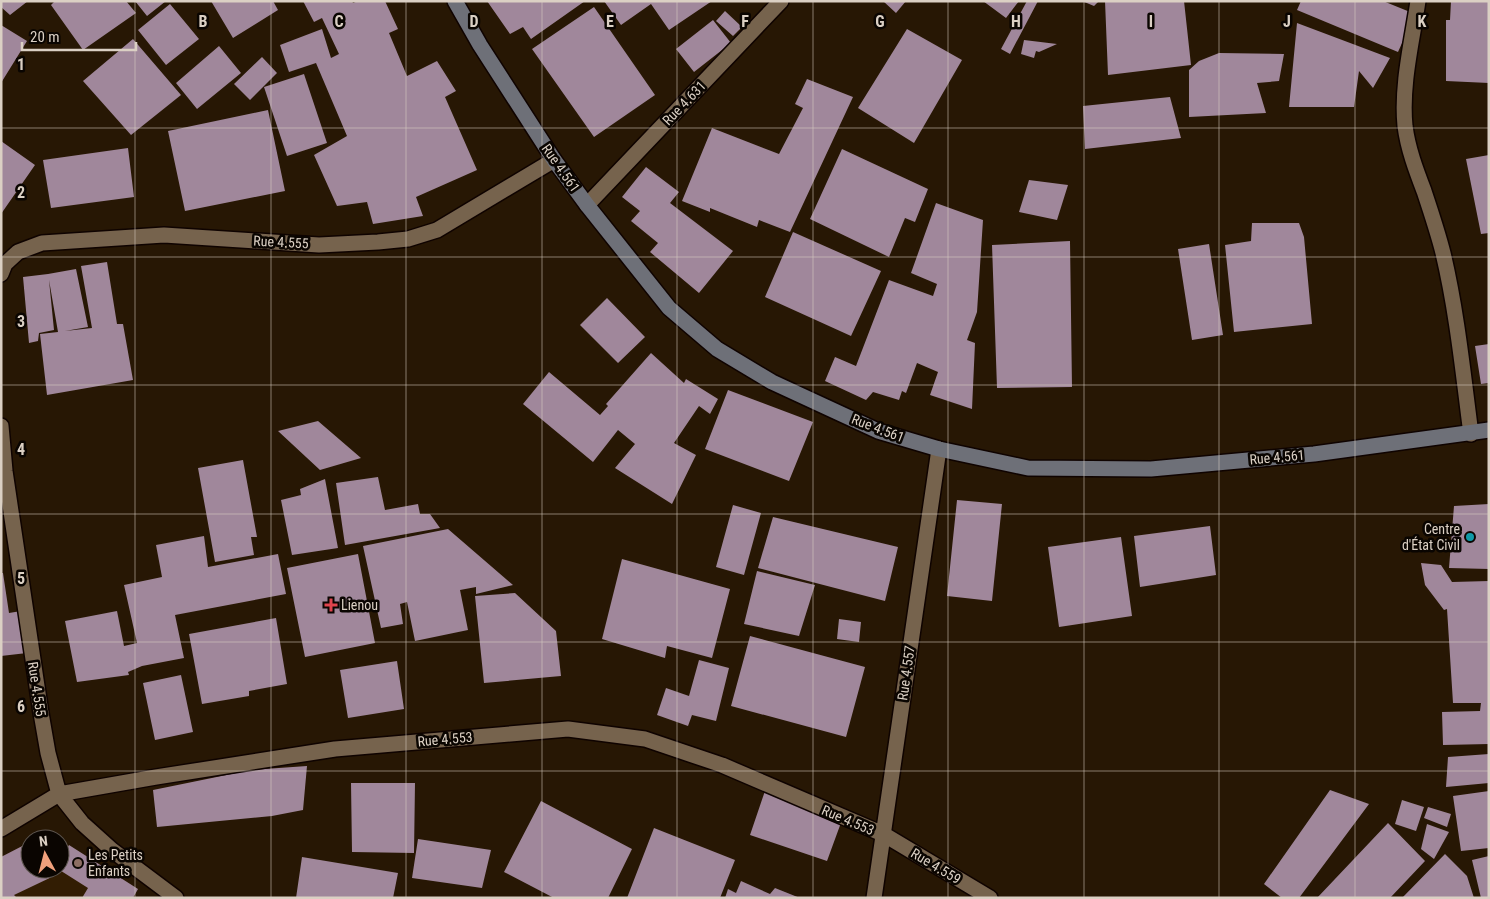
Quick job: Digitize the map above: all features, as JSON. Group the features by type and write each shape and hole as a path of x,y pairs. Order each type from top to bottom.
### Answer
{"main road":[{"name":"Rue 4.561","path":"455,1 480,44 554,160 587,205 669,308 717,349 772,382 878,431 939,449 1028,468 1151,468 1314,454 1472,434 1489,430"}],"street":[{"name":"Rue 4.631","path":"587,205 781,1"},
{"path":"1418,1 1404,99 1405,126 1410,152 1427,201 1448,275 1472,434"},
{"name":"Rue 4.555","path":"1,274 4,264 18,252 42,243 164,235 319,245 408,239 437,230 554,160"},
{"name":"Rue 4.555","path":"1,426 3,471 41,713 48,754 60,794 82,823 104,843 176,898"},
{"name":"Rue 4.557","path":"874,898 939,449"},
{"name":"Rue 4.553","path":"1,829 60,794 156,777 334,749 568,729 645,739 722,765 883,834"},
{"name":"Rue 4.559","path":"883,834 990,898"}],"shaded area":[{"name":"Les Petits Enfants","path":"70,846 138,889 133,898 1,898 1,857 20,847 20,879 70,879"}],"building":[{"path":"1,1 28,1 10,15 1,7"},
{"path":"55,1 126,1 136,13 83,50 51,5"},
{"path":"135,1 166,1 147,16"},
{"path":"211,1 273,1 278,10 233,38"},
{"path":"303,1 352,1 353,3 358,1 385,1 398,29 389,33 407,76 437,61 456,91 445,97 477,170 416,197 423,216 373,224 367,202 337,206 314,155 347,136 316,63 289,72 280,45 322,29 331,58 339,54 322,18 314,22"},
{"path":"487,1 585,1 531,39 523,27 510,34"},
{"path":"604,1 712,1 669,30 651,4 621,25"},
{"path":"883,1 906,1 896,13"},
{"path":"983,1 1019,1 1006,18"},
{"path":"1027,1 1038,1 1010,54 1001,49"},
{"path":"1082,1 1099,1 1094,6"},
{"path":"1105,1 1184,1 1191,65 1108,75"},
{"path":"1301,1 1383,1 1415,14 1398,52 1297,10"},
{"path":"1451,1 1489,1 1489,83 1446,81 1446,20 1450,20"},
{"path":"170,4 199,39 166,65 138,30"},
{"path":"594,7 655,95 594,137 532,49"},
{"path":"725,11 742,27 733,36 716,21"},
{"path":"713,20 731,43 694,72 676,49"},
{"path":"1297,23 1390,58 1373,88 1359,71 1354,107 1289,107"},
{"path":"1,25 27,41 1,83"},
{"path":"907,29 962,60 914,143 858,108"},
{"path":"133,39 181,95 131,135 83,81"},
{"path":"1024,40 1057,44 1039,52 1036,51 1034,58 1021,54"},
{"path":"219,46 241,73 197,109 176,83"},
{"path":"1219,53 1284,54 1279,81 1257,83 1266,113 1189,117 1189,70 1199,61"},
{"path":"262,57 277,73 250,100 234,84"},
{"path":"304,74 327,143 287,156 264,87"},
{"path":"807,79 853,97 790,232 759,220 757,227 710,208 710,212 682,201 712,128 779,154 803,108 795,104"},
{"path":"1170,97 1181,138 1085,149 1083,106"},
{"path":"268,110 285,191 185,211 168,131"},
{"path":"1,141 35,165 1,214"},
{"path":"128,148 134,197 51,208 43,160"},
{"path":"842,149 928,189 915,222 905,218 889,257 810,219"},
{"path":"1489,155 1489,233 1481,234 1466,159"},
{"path":"646,167 679,192 670,203 733,251 699,293 650,252 658,243 631,221 640,211 622,197"},
{"path":"1029,180 1068,185 1057,220 1019,212"},
{"path":"936,203 983,220 977,312 967,340 975,343 972,409 930,395 938,372 917,363 906,393 902,391 899,400 873,392 866,400 825,381 835,357 856,366 889,280 933,296 937,284 911,273"},
{"path":"1252,223 1299,223 1304,237 1312,324 1234,332 1225,245 1251,241"},
{"path":"793,232 881,271 851,336 765,297"},
{"path":"1070,241 1072,387 997,388 992,245"},
{"path":"1209,244 1223,335 1192,340 1178,249"},
{"path":"107,262 117,324 123,324 133,380 47,395 40,334 58,332 49,280 54,330 39,333 38,341 29,343 23,277 76,269 88,327 65,331 92,328 81,266"},
{"path":"607,298 645,337 618,363 580,325"},
{"path":"1489,344 1489,383 1481,384 1475,346"},
{"path":"651,353 684,383 686,379 718,399 710,414 699,406 674,443 696,455 672,504 615,468 635,444 618,430 593,462 523,404 549,372 600,415 608,406 606,404"},
{"path":"728,390 813,422 789,481 705,449"},
{"path":"318,421 361,458 320,470 278,431"},
{"path":"243,460 257,537 251,537 254,555 215,562 198,468"},
{"path":"378,477 385,510 418,504 420,514 430,514 440,528 345,545 336,483"},
{"path":"325,479 338,548 292,555 281,500 301,495 300,489"},
{"path":"957,500 1002,504 992,601 947,596"},
{"name":"Centre d'État Civil","path":"1489,504 1489,569 1449,568 1454,506"},
{"path":"733,505 761,513 744,575 716,567"},
{"path":"773,517 898,547 885,601 758,568"},
{"path":"1210,526 1216,575 1140,587 1134,536"},
{"path":"448,529 513,585 476,594 476,587 460,590 468,630 415,641 407,602 400,604 403,624 381,628 363,546"},
{"path":"204,536 208,567 278,554 286,594 175,615 184,658 142,666 128,672 129,675 77,682 65,621 117,611 124,646 137,643 124,585 162,577 156,545"},
{"path":"1121,537 1132,616 1059,627 1048,547"},
{"name":"Lienou","path":"358,554 375,643 305,657 287,568"},
{"path":"622,559 730,589 712,658 667,646 665,658 602,639"},
{"path":"1421,563 1441,565 1452,582 1489,581 1489,744 1443,745 1442,712 1480,711 1481,703 1453,703 1447,609 1444,610 1425,585"},
{"path":"757,571 815,585 799,636 744,624"},
{"path":"1,573 3,573 9,613 21,611 27,653 1,656"},
{"path":"515,593 556,631 561,676 484,683 475,596"},
{"path":"276,618 287,684 249,691 249,696 202,704 189,634"},
{"path":"839,619 861,622 859,642 837,639"},
{"path":"750,636 865,667 846,737 731,706"},
{"path":"699,660 729,668 716,721 692,715 688,726 657,715 666,688 689,696"},
{"path":"397,661 404,709 348,718 340,670"},
{"path":"181,675 193,732 155,740 143,683"},
{"path":"1489,754 1489,783 1446,787 1448,757"},
{"path":"307,766 303,810 272,816 157,827 153,790 251,770"},
{"path":"768,782 846,809 827,861 750,835"},
{"path":"351,783 415,783 414,853 352,852"},
{"path":"1330,790 1369,804 1299,898 1282,898 1264,884"},
{"path":"1489,791 1489,848 1461,851 1453,796"},
{"path":"1402,800 1424,807 1416,831 1395,824"},
{"path":"541,801 632,849 608,898 554,898 504,872"},
{"path":"1428,807 1451,814 1447,827 1424,818"},
{"path":"1388,823 1425,861 1390,898 1317,898"},
{"path":"1427,824 1449,832 1434,859 1421,849"},
{"path":"654,828 735,860 720,898 627,898"},
{"path":"418,839 491,850 482,888 412,878"},
{"path":"70,846 138,889 133,898 82,898 88,888 70,877"},
{"path":"20,847 20,879 48,879 14,895 17,898 1,898 1,857"},
{"path":"1445,854 1467,876 1474,898 1402,898"},
{"path":"1489,856 1489,898 1481,898 1472,860"},
{"path":"302,857 398,873 393,898 296,898"},
{"path":"741,881 770,894 775,888 800,898 725,898 728,889 736,893"}],"place":[{"name":"Centre d'État Civil","path":"1470,537"},
{"name":"Lienou","path":"331,605"},
{"name":"Les Petits Enfants","path":"78,863"}]}
